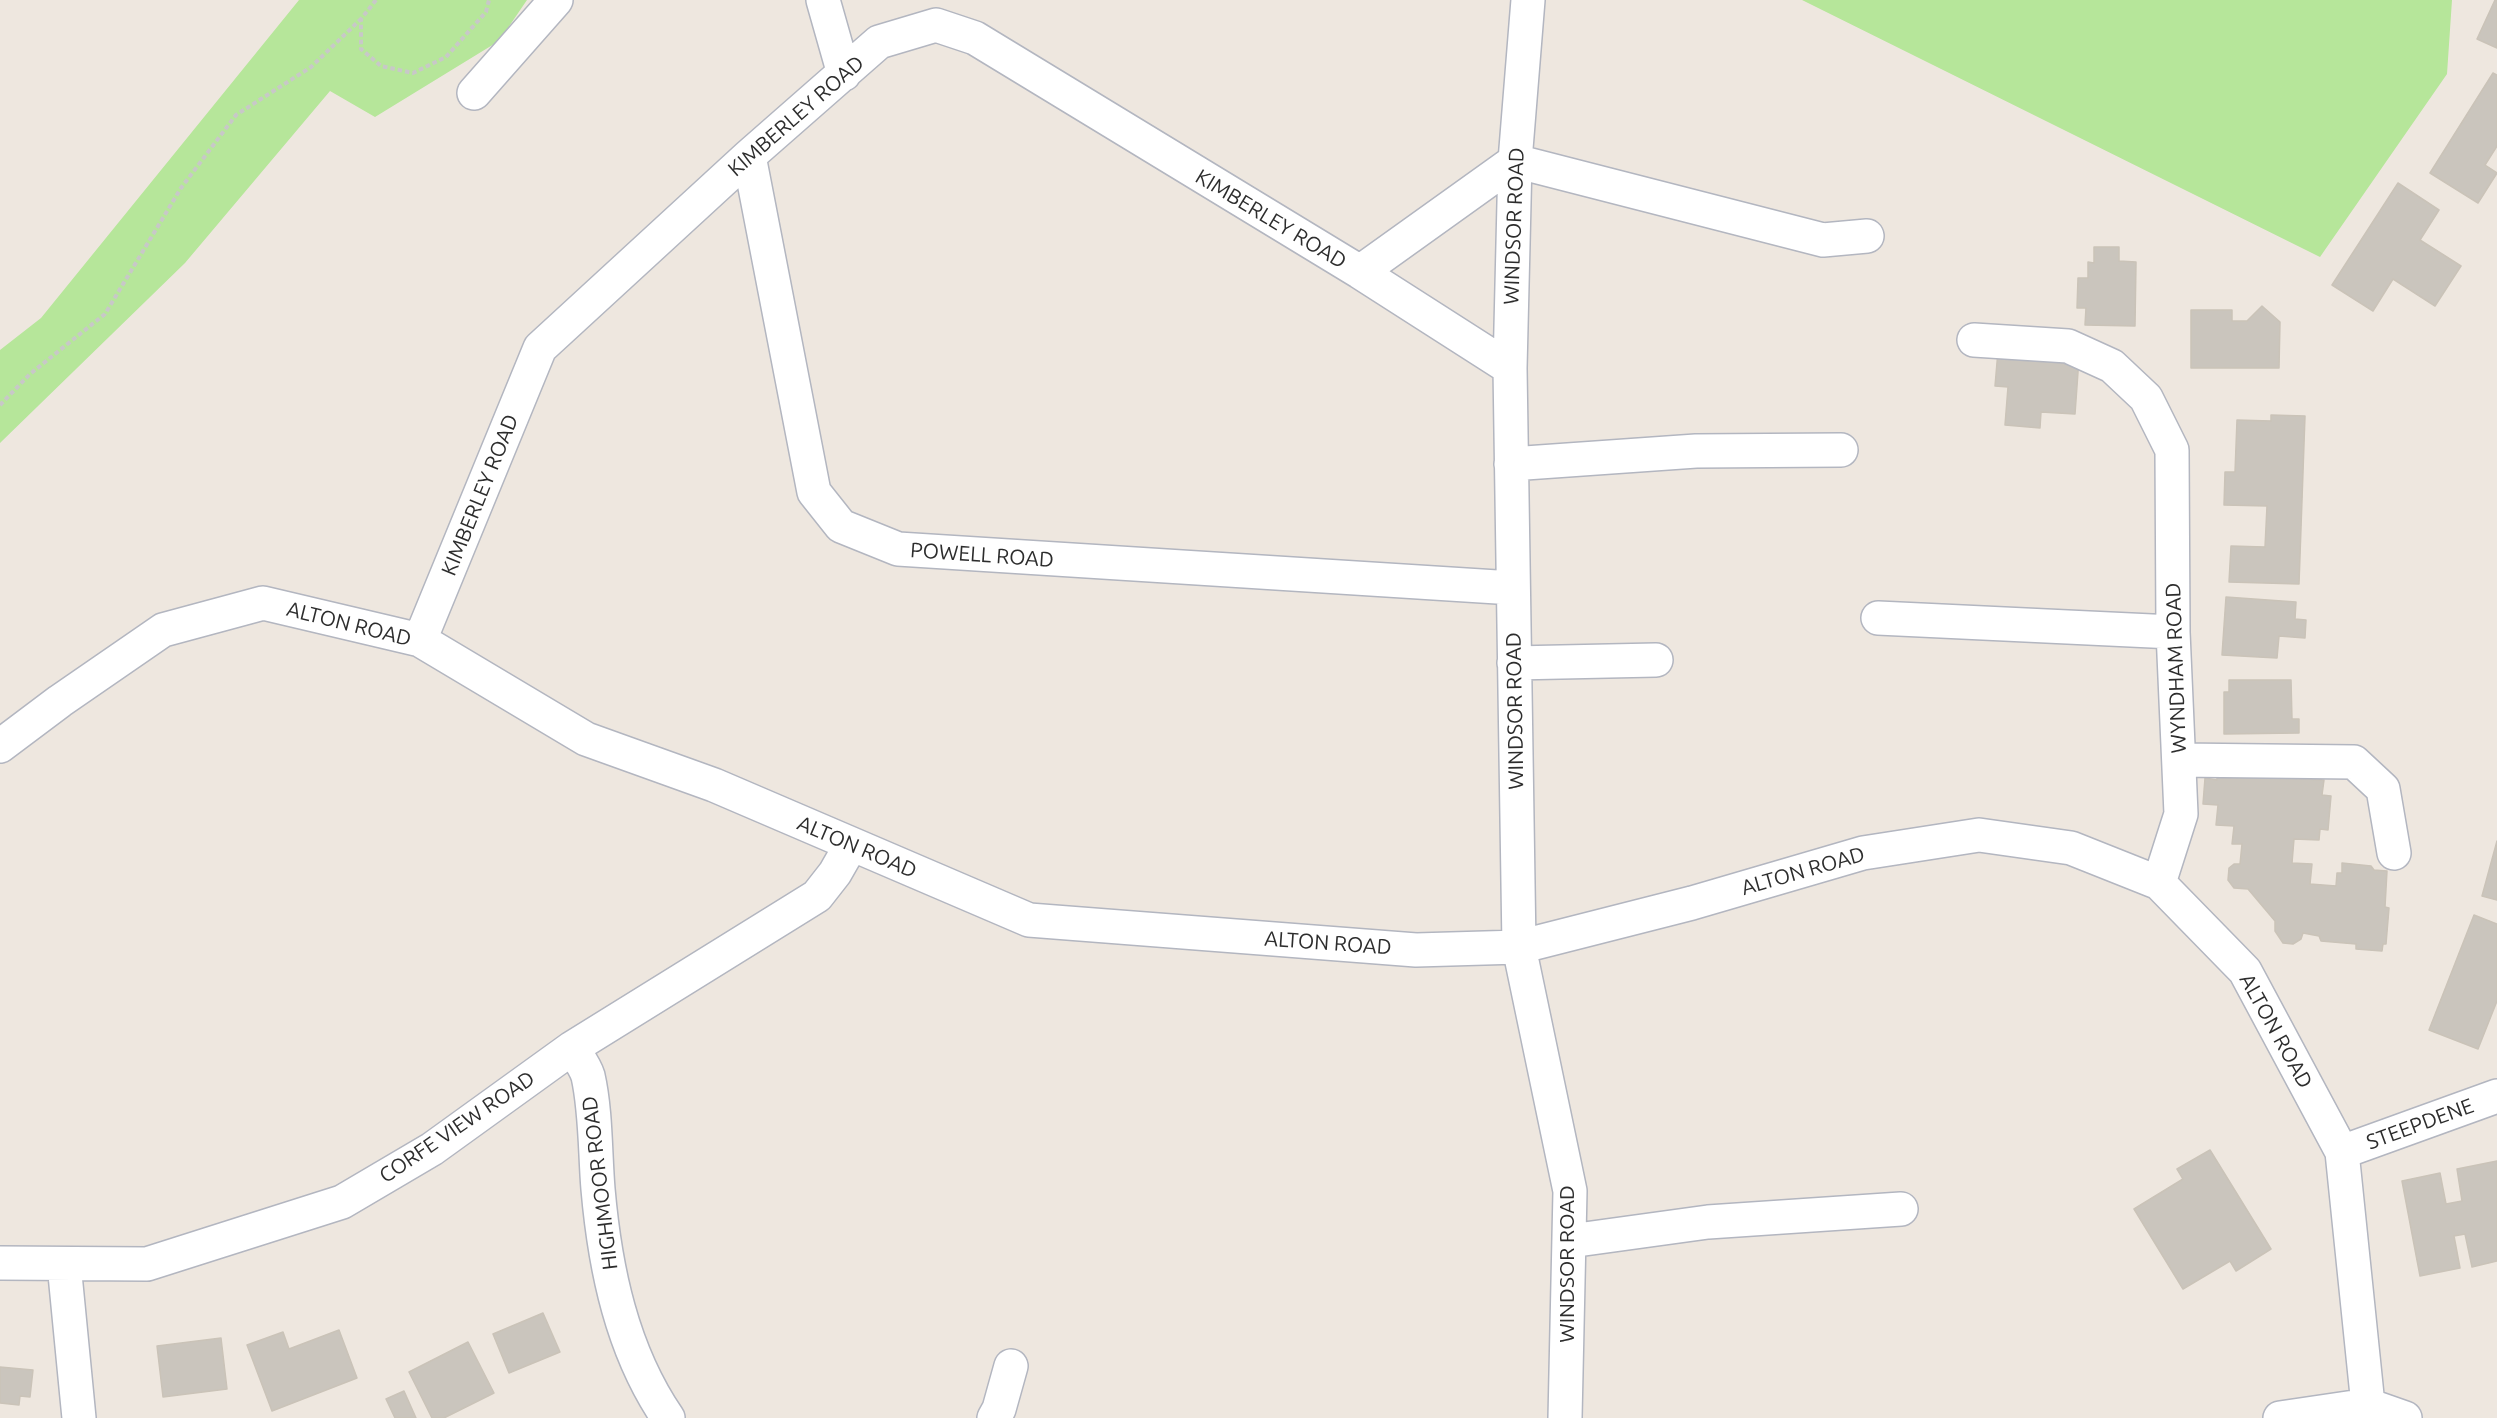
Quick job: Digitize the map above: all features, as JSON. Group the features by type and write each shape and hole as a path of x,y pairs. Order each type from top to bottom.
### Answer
{"street":[{"path":"474,93 556,0"},
{"path":"823,0 844,74"},
{"name":"WINDSOR ROAD","path":"1528,0 1515,161 1510,368 1519,947 1570,1191 1566,1418"},
{"name":"KIMBERLEY ROAD","path":"420,640 540,348 749,156 879,42 936,25 975,38 1360,273 1510,368"},
{"name":"POWELL ROAD","path":"749,156 813,492 841,526 898,549 1513,588"},
{"path":"1515,161 1823,240 1867,237"},
{"name":"KIMBERLEY ROAD","path":"1360,273 1515,161"},
{"name":"WYNDHAM ROAD","path":"1974,340 2068,346 2112,366 2146,398 2172,450 2173,632 2181,814 2159,883"},
{"path":"1511,464 1696,451 1841,450"},
{"name":"ALTON ROAD","path":"0,746 60,701 163,630 263,603 420,640 586,739 714,785 1029,920 1416,950 1519,947 1692,903 1863,853 1979,836 2071,848 2159,883 2245,971 2342,1152 2368,1405"},
{"path":"1878,618 2173,632"},
{"path":"1514,663 1656,660"},
{"path":"2180,760 2354,762 2383,789 2394,853"},
{"name":"CORFE VIEW ROAD","path":"0,1263 147,1264 342,1202 432,1149 572,1048 817,897 836,873 851,845"},
{"name":"HIGHMOOR ROAD","path":"572,1048 587,1074 603,1241 616,1299 628,1342 651,1394 668,1418"},
{"name":"STEEPDENE","path":"2342,1152 2497,1096"},
{"path":"1570,1241 1708,1222 1901,1209"},
{"path":"64,1264 79,1418"},
{"path":"994,1418 999,1409 1011,1366"},
{"path":"2280,1418 2368,1405 2405,1418"}],"path":[{"path":"0,405 30,374 105,314 181,188 236,115 311,67 361,19 376,0"},
{"path":"361,19 361,49 381,66 413,73 446,57 486,12 489,0"}],"green space":[{"path":"299,0 527,0 499,41 375,117 330,91 185,263 0,443 0,350 41,318"},
{"path":"1802,0 2452,0 2447,74 2320,257"}],"building":[{"path":"2497,0 2497,48 2477,39"},
{"path":"2493,73 2497,75 2497,146 2485,165 2497,173 2478,203 2430,173"},
{"path":"2398,183 2439,210 2420,240 2461,266 2435,306 2393,279 2373,311 2332,285"},
{"path":"2094,247 2119,247 2119,261 2136,262 2135,326 2085,325 2086,308 2077,308 2078,278 2088,278 2088,262 2094,263"},
{"path":"2262,306 2280,322 2279,368 2191,368 2191,310 2232,310 2232,321 2247,321"},
{"path":"1998,351 2079,358 2075,414 2041,412 2040,428 2005,425 2008,387 1995,386"},
{"path":"2271,415 2305,416 2299,584 2229,582 2231,546 2265,547 2267,506 2224,505 2225,472 2235,472 2237,420 2271,421"},
{"path":"2226,597 2296,602 2295,619 2306,620 2305,638 2279,636 2277,658 2222,655"},
{"path":"2229,680 2291,680 2292,719 2299,719 2299,733 2224,734 2224,692 2229,692"},
{"path":"2217,774 2324,780 2322,795 2331,796 2328,830 2320,829 2319,840 2294,839 2292,863 2312,864 2310,884 2336,886 2337,873 2342,873 2342,863 2371,866 2374,870 2387,871 2385,907 2389,908 2386,944 2383,944 2382,951 2356,949 2356,944 2321,941 2319,936 2303,933 2301,939 2293,944 2283,943 2275,931 2275,921 2248,889 2234,888 2228,880 2229,868 2234,864 2240,864 2242,844 2232,844 2234,826 2216,825 2218,805 2203,804 2205,778 2217,780"},
{"path":"2497,841 2497,900 2482,896"},
{"path":"2474,915 2497,924 2497,1001 2478,1049 2429,1030"},
{"path":"2210,1150 2271,1249 2236,1271 2230,1261 2183,1289 2134,1209 2183,1179 2177,1169"},
{"path":"2497,1161 2497,1261 2472,1267 2465,1234 2454,1236 2460,1268 2420,1276 2402,1181 2440,1173 2446,1204 2462,1201 2457,1169"},
{"path":"543,1313 560,1352 509,1373 493,1334"},
{"path":"339,1330 357,1378 272,1411 247,1345 283,1332 289,1349"},
{"path":"221,1338 227,1389 163,1397 157,1346"},
{"path":"468,1342 494,1393 444,1418 432,1418 409,1372"},
{"path":"0,1367 33,1370 30,1397 20,1396 19,1405 0,1403"},
{"path":"404,1391 416,1418 395,1418 386,1399"}]}
